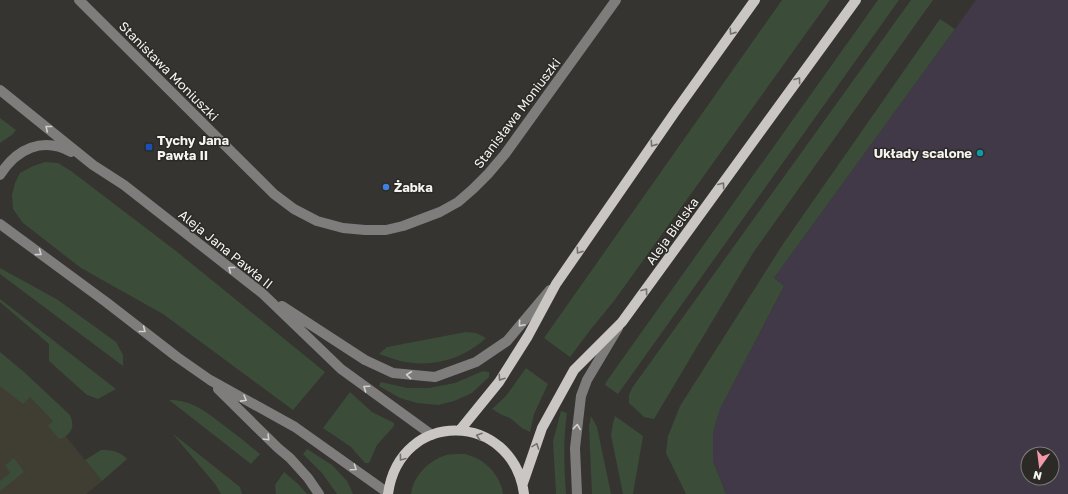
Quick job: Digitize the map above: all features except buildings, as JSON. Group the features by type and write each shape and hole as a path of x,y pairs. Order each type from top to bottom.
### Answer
{"main road":[{"path":"460,430 499,382 528,336 556,284 675,112 755,0"},
{"name":"Aleja Bielska","path":"523,483 542,428 574,370 622,322 856,0"},
{"path":"388,494 392,474 401,458 415,444 432,435 446,431 460,430 481,435 500,446 514,462 523,483 524,494"}],"street":[{"name":"Stanisława Moniuszki","path":"79,0 274,194 294,209 317,221 343,228 386,230 403,226 440,212 458,202 488,174 526,126 616,0"},
{"name":"Aleja Jana Pawła II","path":"0,90 94,165 124,185 262,293 341,369 432,435"},
{"path":"0,175 14,157 35,146 52,145 60,147 69,150 94,165"},
{"path":"0,220 4,227 210,380 295,428 388,494"},
{"path":"262,293 365,360 393,373 435,377 476,362 507,341 556,284"},
{"path":"577,494 575,448 581,396 586,380 622,322"},
{"path":"210,380 278,448 290,458 308,478 319,494"}],"shaded area":[{"path":"976,0 1068,0 1068,494 726,494 713,461 713,433 720,409 784,286 774,278"},
{"path":"0,356 102,481 86,494 0,494"}],"green space":[{"path":"782,0 830,0 614,301 570,357 544,338"},
{"path":"878,0 899,0 618,394 605,385 606,382"},
{"path":"911,0 933,0 753,253 654,419 644,417 629,403 629,395 632,388"},
{"path":"940,19 955,29 774,278 784,286 720,409 713,433 713,461 726,494 686,494 666,453 668,436 680,406 783,244"},
{"path":"0,118 16,130 13,134 0,143"},
{"path":"45,162 58,163 71,171 176,251 325,372 293,410 163,314 81,268 23,223 13,209 12,195 15,183 20,173"},
{"path":"0,268 58,300 116,342 123,355 123,366 0,274"},
{"path":"0,299 116,389 98,399 87,395 49,361 49,344 0,302"},
{"path":"466,332 476,333 486,338 477,346 457,357 435,363 412,363 400,361 379,354 387,347"},
{"path":"0,352 70,415 72,427 66,436 59,439 48,426 53,421 30,397 23,404 0,386"},
{"path":"526,368 548,384 534,414 530,432 522,428 510,418 492,409 506,396"},
{"path":"483,371 489,372 489,377 472,393 454,401 438,405 417,403 400,398 379,386 381,382 407,388 429,388 455,383"},
{"path":"350,392 372,412 394,423 394,426 377,445 369,463 365,463 351,447 323,428"},
{"path":"169,400 185,402 200,408 260,454 251,464"},
{"path":"561,411 567,413 564,454 566,494 556,494 553,441"},
{"path":"591,416 597,427 611,494 592,494 589,427"},
{"path":"615,416 643,436 633,494 623,494 611,435"},
{"path":"172,433 240,487 242,494 221,494 215,484"},
{"path":"307,449 332,465 347,481 353,494 337,494 322,473 303,454"},
{"path":"101,450 116,452 127,459 102,481 85,460"},
{"path":"465,454 479,459 490,468 499,480 503,494 411,494 415,481 419,475 433,461 446,455"},
{"path":"14,458 23,470 23,473 0,491 0,481 10,473 5,465"},
{"path":"284,472 307,494 276,494 275,485"}],"place":[{"name":"Tychy Jana Pawła II","path":"149,147"},
{"name":"Układy scalone","path":"980,153"},
{"name":"Żabka","path":"386,187"}]}
